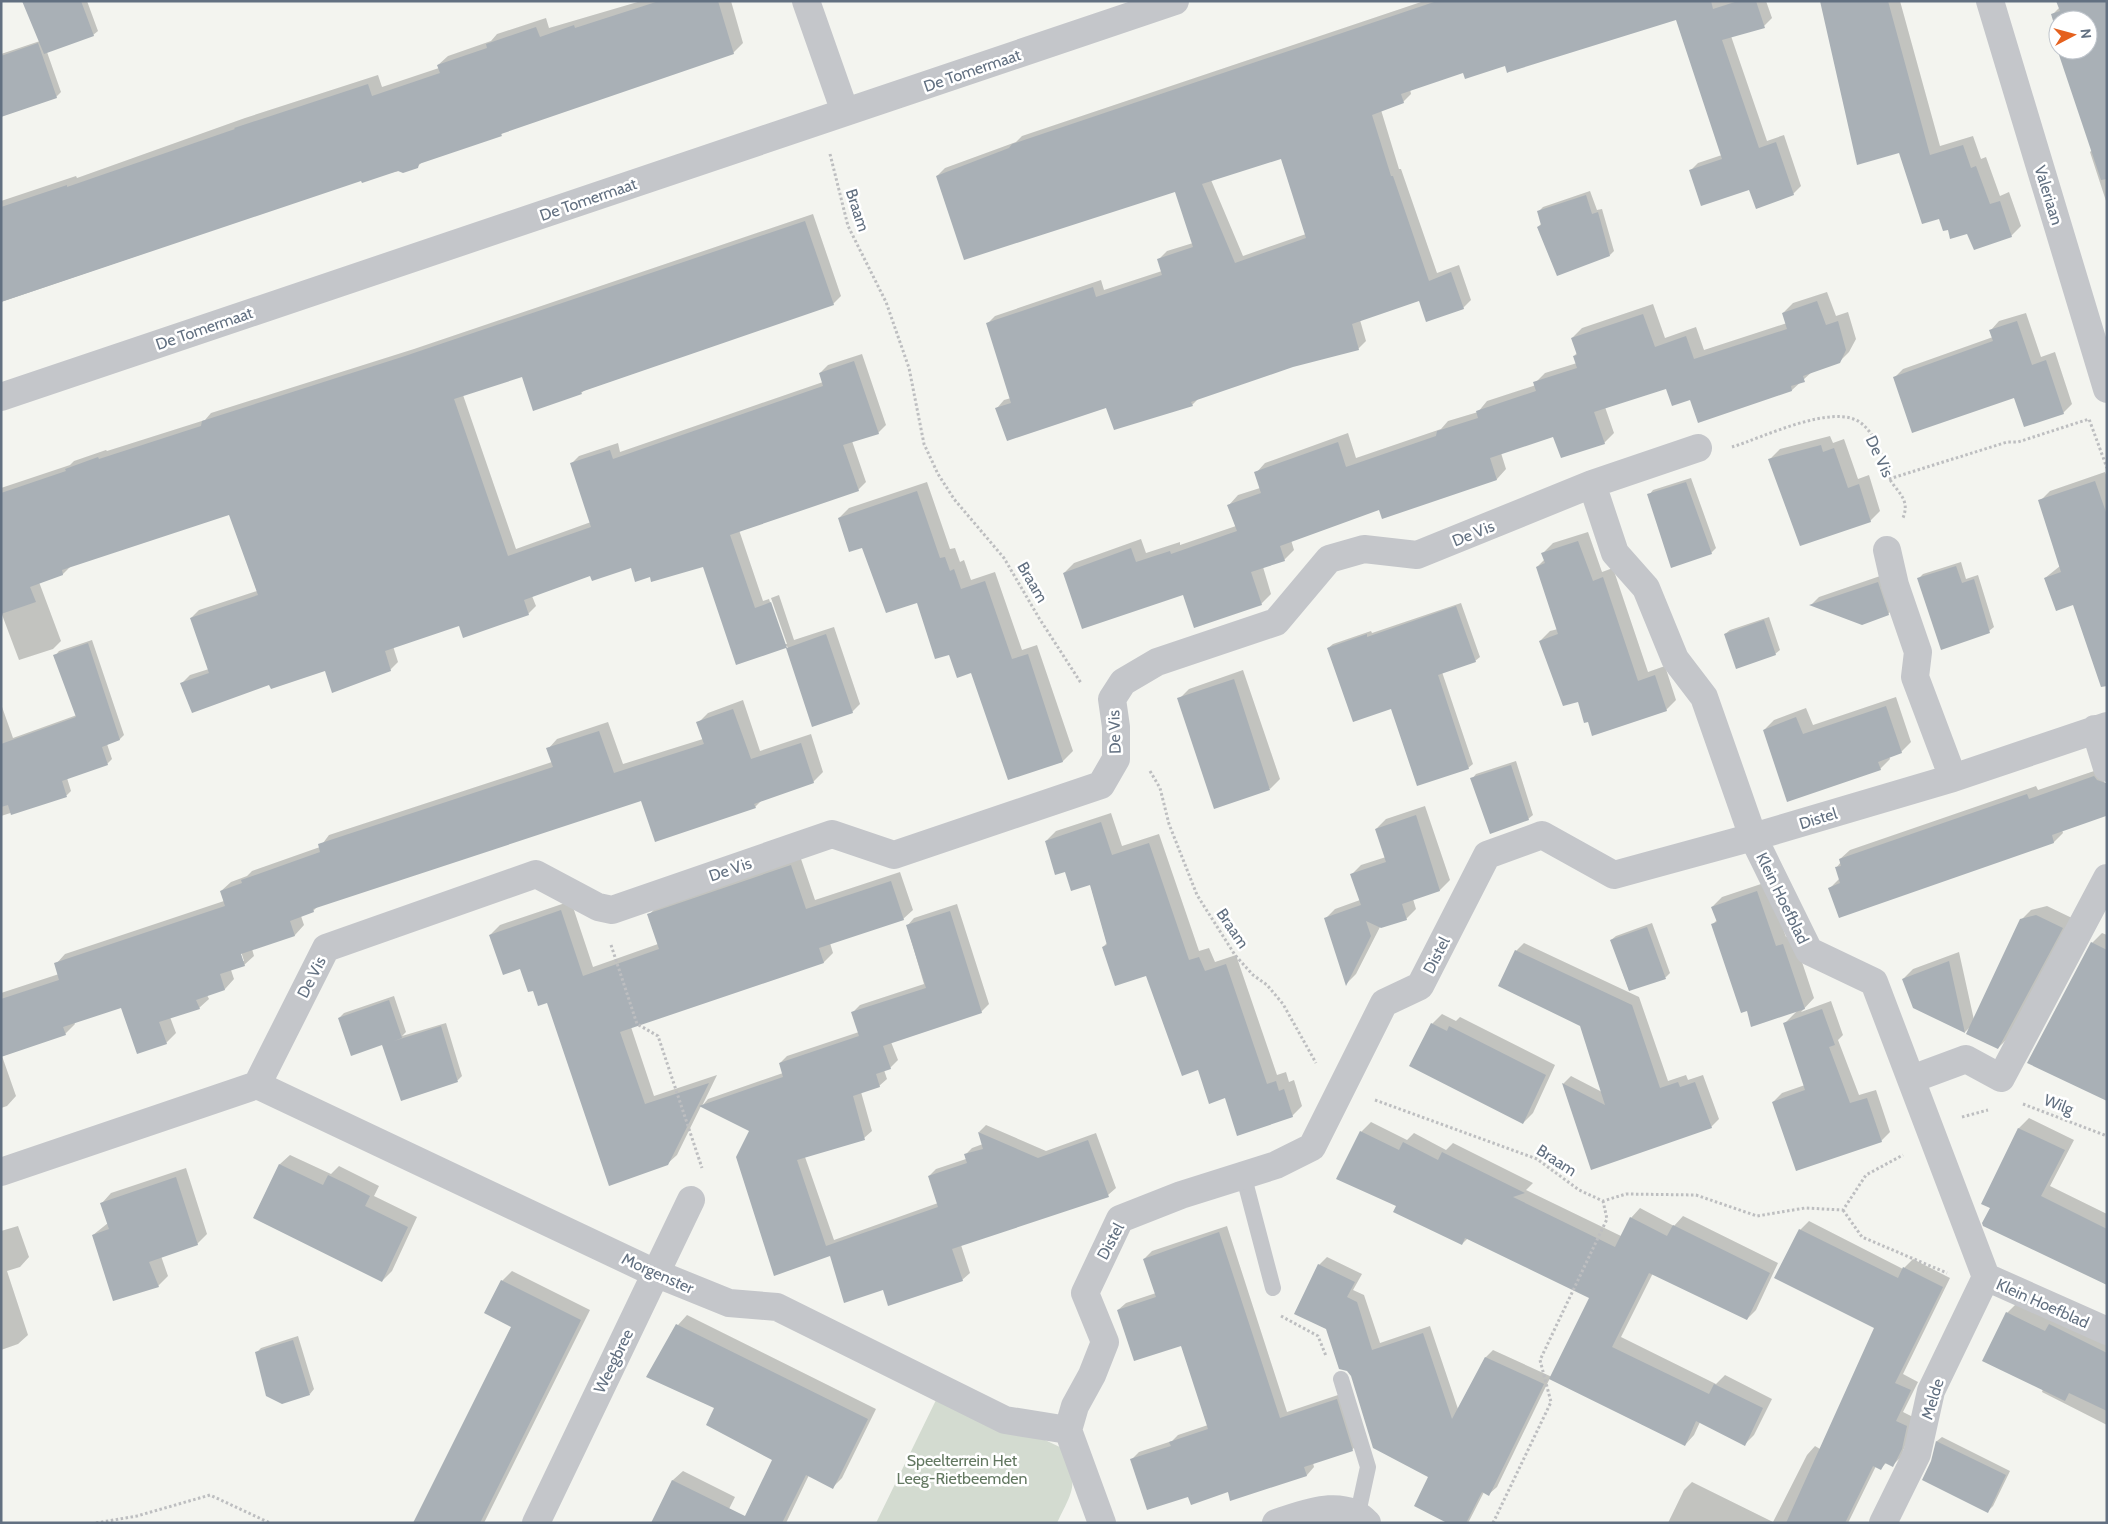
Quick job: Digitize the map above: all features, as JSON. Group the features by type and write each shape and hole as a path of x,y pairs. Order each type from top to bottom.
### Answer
{"street":[{"path":"806,1 833,116"},
{"name":"De Tomermaat","path":"1,397 1174,1"},
{"name":"Valeriaan","path":"1990,1 2107,389"},
{"name":"De Vis","path":"257,1085 326,948 536,874 598,906 612,910 832,834 894,855 1101,785 1116,759 1116,727 1112,699 1123,682 1157,662 1276,622 1329,560 1364,549 1417,555 1592,484 1698,448"},
{"name":"Klein Hoefblad","path":"1592,484 1616,553 1646,588 1675,659 1704,697 1753,837 1809,951 1874,982 1986,1277 2107,1332"},
{"path":"1887,550 1895,586 1918,652 1915,677 1953,778"},
{"path":"2101,727 2107,768"},
{"name":"Distel","path":"1068,1430 1075,1406 1092,1375 1105,1342 1086,1293 1120,1219 1243,1174 1276,1165 1312,1147 1384,1003 1420,986 1487,855 1542,835 1614,875 1753,837 1953,778 2101,727"},
{"path":"1912,1078 1966,1059 2001,1078 2107,878"},
{"path":"1,1172 257,1085"},
{"name":"Morgenster","path":"257,1085 655,1273 729,1303 776,1307 1005,1420 1068,1430"},
{"name":"Weegbree","path":"536,1523 691,1200"},
{"name":"Melde","path":"1883,1523 1917,1454 1931,1391 1986,1277"},
{"path":"1068,1430 1101,1522"},
{"path":"1276,1523 1323,1508 1363,1518"}],"lane":[{"path":"1243,1174 1273,1288"},
{"path":"1341,1379 1368,1466 1363,1518"}],"path":[{"name":"Braam","path":"833,116 848,226 886,302 909,368 924,444 938,474 954,499 1004,558 1039,618 1083,686"},
{"name":"De Vis","path":"1698,448 1716,452 1816,419 1850,417 1861,423 1875,438 1889,479 1902,494 1906,512 1887,550"},
{"path":"1889,479 2007,442 2018,442 2089,419 2107,468"},
{"name":"Braam","path":"1116,727 1142,758 1160,788 1175,841 1197,895 1218,931 1235,955 1267,985 1283,1004 1322,1072 1379,1102 1537,1159 1579,1190 1603,1202"},
{"path":"598,906 637,1024 658,1036 704,1174 691,1200"},
{"name":"Wilg","path":"2016,1105 2024,1104 2107,1136"},
{"path":"1844,1210 1866,1175 1934,1138 1961,1117 1992,1109"},
{"path":"1493,1523 1551,1402 1540,1360 1607,1219 1603,1202 1626,1194 1696,1195 1757,1216 1806,1208 1844,1210"},
{"path":"1844,1210 1862,1236 1953,1276 1986,1277"},
{"path":"1273,1288 1281,1316 1318,1336 1330,1367 1341,1379"},
{"path":"96,1523 137,1516 210,1495 270,1523"}],"green space":[{"name":"Speelterrein Het Leeg-Rietbeemden","path":"937,1398 1013,1435 1026,1431 1064,1449 1071,1472 1072,1487 1071,1494 1057,1523 876,1523"}],"building":[{"path":"22,1 81,1 94,36 44,54"},
{"path":"659,1 718,1 734,54 501,134 502,136 419,164 418,168 403,173 398,171 362,183 361,181 1,302 1,207 67,185 67,187 234,128 368,84 372,96 440,73 437,65 487,48 486,44 536,27 540,37 574,25 575,28"},
{"path":"1437,1 1711,1 1713,9 1738,1 1756,1 1765,28 1722,40 1759,148 1776,142 1794,195 1756,209 1749,190 1701,206 1689,170 1722,159 1676,20 1507,73 1505,66 1465,79 1463,73 1401,94 1404,103 1372,115 1391,176 1393,176 1429,281 1451,272 1464,309 1426,322 1419,301 1352,324 1359,350 1293,367 1191,402 1193,406 1114,430 1106,408 1007,441 995,408 1011,403 986,323 1093,287 1096,297 1162,275 1157,259 1193,247 1175,192 964,260 936,176 1009,148 1012,144","holes":["1281,159 1306,238 1235,263 1202,184"]},
{"path":"1820,1 1888,1 1930,155 1963,145 1971,168 1976,166 1990,204 2000,201 2012,237 1974,250 1967,234 1950,239 1948,230 1943,231 1939,219 1922,224 1899,153 1857,165"},
{"path":"2056,1 2107,1 2107,179 2101,180 2061,60 2098,60 2098,10 2060,10"},
{"path":"38,43 57,98 1,117 1,56"},
{"path":"1586,195 1592,214 1598,212 1610,256 1557,276 1537,227 1541,225 1537,211"},
{"path":"805,221 834,305 581,392 582,394 533,411 522,377 454,399 508,556 591,527 570,463 610,450 613,459 823,386 819,373 854,361 879,434 843,445 859,491 730,535 755,608 771,602 787,648 826,634 853,713 812,727 786,648 736,665 703,567 651,582 650,577 635,582 631,568 592,581 590,576 524,600 529,615 463,638 459,626 385,651 391,671 332,693 325,671 271,689 269,685 192,713 180,683 209,673 190,618 258,595 229,515 62,570 63,575 30,587 36,602 1,614 1,493 66,471 65,469 98,457 99,459 201,426 202,421 405,356"},
{"path":"1817,301 1826,325 1838,321 1846,350 1840,363 1803,376 1805,382 1791,386 1792,391 1698,423 1690,400 1672,406 1666,389 1594,412 1605,444 1561,458 1553,437 1490,458 1497,480 1382,519 1379,510 1280,546 1285,561 1251,572 1262,605 1194,628 1183,595 1082,629 1063,573 1131,548 1136,562 1170,551 1171,554 1237,531 1227,505 1261,493 1254,472 1338,442 1346,467 1436,436 1437,431 1478,418 1476,411 1536,391 1533,382 1577,368 1573,356 1577,355 1571,338 1643,314 1655,347 1686,336 1694,359 1787,329 1782,313"},
{"path":"2017,321 2032,365 2046,360 2064,414 2024,427 2014,398 1912,433 1893,377 1993,341 1989,330"},
{"path":"1821,445 1823,452 1834,448 1848,488 1859,484 1871,522 1800,546 1768,459"},
{"path":"2095,481 2107,515 2107,686 2101,687 2073,605 2056,611 2044,578 2061,572 2038,500"},
{"path":"1686,482 1712,554 1671,568 1647,494"},
{"path":"917,491 940,558 945,557 950,571 954,569 961,589 985,581 1012,659 1028,654 1063,762 1008,780 971,673 957,678 949,655 935,659 917,603 886,613 862,548 849,552 838,518"},
{"path":"1578,541 1593,581 1603,577 1638,681 1655,675 1667,711 1592,736 1588,722 1584,723 1578,702 1563,706 1539,641 1558,634 1536,567 1545,563 1541,553"},
{"path":"1956,566 1962,583 1974,579 1990,633 1941,650 1917,578"},
{"path":"1878,582 1889,615 1862,625 1809,605"},
{"path":"1456,606 1476,662 1438,675 1469,769 1417,786 1391,709 1353,722 1327,648 1367,634 1367,637"},
{"path":"1764,620 1776,655 1736,669 1724,634"},
{"path":"88,643 120,740 102,747 108,765 62,781 67,797 11,815 8,805 1,807 1,744 76,717 53,655"},
{"path":"1234,679 1270,790 1214,809 1177,698"},
{"path":"1886,706 1902,753 1878,762 1881,770 1787,802 1763,730 1796,717 1803,734"},
{"path":"733,709 751,759 801,743 814,783 754,804 756,808 655,842 641,801 313,909 314,912 290,921 295,936 241,954 245,966 220,974 225,990 196,1000 200,1009 159,1022 167,1044 137,1054 121,1008 63,1027 66,1035 1,1057 1,999 59,980 54,963 225,906 220,891 242,883 241,880 320,852 318,844 553,767 546,748 599,731 614,773 704,744 696,722"},
{"path":"1511,765 1529,820 1490,834 1470,778"},
{"path":"2094,776 2097,780 2106,783 2106,816 2052,835 2054,843 1839,918 1828,888 1840,883 1835,867 1841,866 1839,859 2027,794 2029,799"},
{"path":"1416,815 1440,891 1402,904 1407,920 1381,928 1366,921 1371,936 1346,986 1324,918 1361,905 1350,874 1386,862 1375,829"},
{"path":"1101,822 1112,855 1149,843 1189,960 1199,957 1205,971 1226,964 1267,1084 1276,1081 1279,1091 1284,1089 1293,1117 1237,1136 1225,1098 1209,1104 1198,1070 1182,1076 1146,976 1115,986 1102,947 1107,945 1090,885 1071,891 1065,872 1055,875 1045,841"},
{"path":"791,865 806,909 891,881 904,920 819,948 824,963 620,1032 645,1104 709,1083 668,1165 609,1186 547,1003 538,1006 533,991 528,992 520,969 503,975 489,935 561,910 583,976 659,949 647,914"},
{"path":"1757,891 1776,946 1783,944 1805,1009 1751,1027 1747,1011 1741,1013 1711,924 1717,922 1711,907"},
{"path":"950,911 982,1013 883,1046 891,1069 876,1074 880,1087 853,1096 865,1140 797,1160 826,1246 938,1207 928,1176 967,1163 964,1154 983,1149 978,1132 1038,1158 1088,1140 1109,1197 952,1249 963,1281 888,1306 883,1290 844,1303 830,1256 774,1276 736,1157 749,1131 699,1106 783,1077 779,1063 859,1036 851,1012 926,988 906,925"},
{"path":"2036,915 2063,928 1998,1049 1966,1034 2020,919"},
{"path":"1647,927 1666,979 1629,991 1610,940"},
{"path":"2091,942 2107,950 2107,1101 2027,1063"},
{"path":"1515,950 1632,1005 1660,1088 1678,1082 1680,1087 1695,1082 1712,1128 1591,1170 1562,1083 1605,1105 1580,1026 1498,986"},
{"path":"1949,961 1965,1033 1913,1008 1902,979"},
{"path":"389,1000 402,1038 394,1041 441,1026 458,1082 401,1101 382,1045 351,1056 338,1018"},
{"path":"1822,1009 1835,1045 1829,1047 1850,1103 1867,1098 1882,1142 1796,1171 1772,1102 1805,1090 1783,1023"},
{"path":"1431,1023 1447,1031 1449,1026 1546,1075 1523,1124 1409,1066"},
{"path":"2018,1128 2065,1150 2041,1196 2107,1229 2107,1285 1983,1226 1982,1223 1990,1208 1981,1204"},
{"path":"1360,1131 1399,1150 1403,1142 1438,1160 1442,1152 1525,1193 1513,1197 1615,1247 1630,1217 1667,1236 1673,1225 1770,1273 1747,1320 1649,1273 1612,1347 1709,1394 1714,1384 1763,1408 1745,1446 1696,1421 1685,1446 1549,1379 1589,1298 1465,1238 1462,1245 1393,1212 1396,1206 1336,1179"},
{"path":"279,1164 323,1185 328,1175 349,1185 370,1196 365,1206 408,1227 382,1282 253,1218"},
{"path":"176,1177 198,1245 149,1262 159,1287 113,1301 92,1235 109,1229 100,1203"},
{"path":"1799,1229 1898,1278 1903,1267 1943,1287 1895,1383 1911,1390 1896,1421 1907,1426 1902,1449 1893,1467 1885,1463 1881,1470 1873,1466 1845,1523 1786,1523 1874,1328 1774,1278"},
{"path":"1219,1232 1280,1418 1337,1399 1353,1451 1304,1467 1307,1476 1230,1501 1228,1492 1191,1505 1188,1497 1147,1510 1130,1459 1171,1446 1169,1442 1208,1429 1181,1346 1134,1361 1117,1310 1156,1297 1143,1259"},
{"path":"1318,1264 1355,1282 1347,1297 1357,1302 1372,1350 1423,1333 1452,1419 1485,1357 1544,1384 1489,1496 1482,1492 1466,1523 1447,1523 1414,1506 1428,1477 1373,1448 1351,1376 1347,1371 1339,1369 1326,1329 1294,1314"},
{"path":"501,1280 581,1320 480,1523 413,1523 511,1327 484,1313"},
{"path":"2006,1312 2045,1331 2049,1324 2107,1353 2107,1411 2069,1393 2065,1401 1982,1361"},
{"path":"676,1324 868,1419 833,1489 806,1475 782,1523 651,1523 672,1480 745,1516 772,1460 706,1425 714,1408 646,1377"},
{"path":"293,1340 310,1395 282,1404 266,1396 255,1352"},
{"path":"1936,1441 2006,1475 1988,1513 1922,1480 1931,1461"}]}
